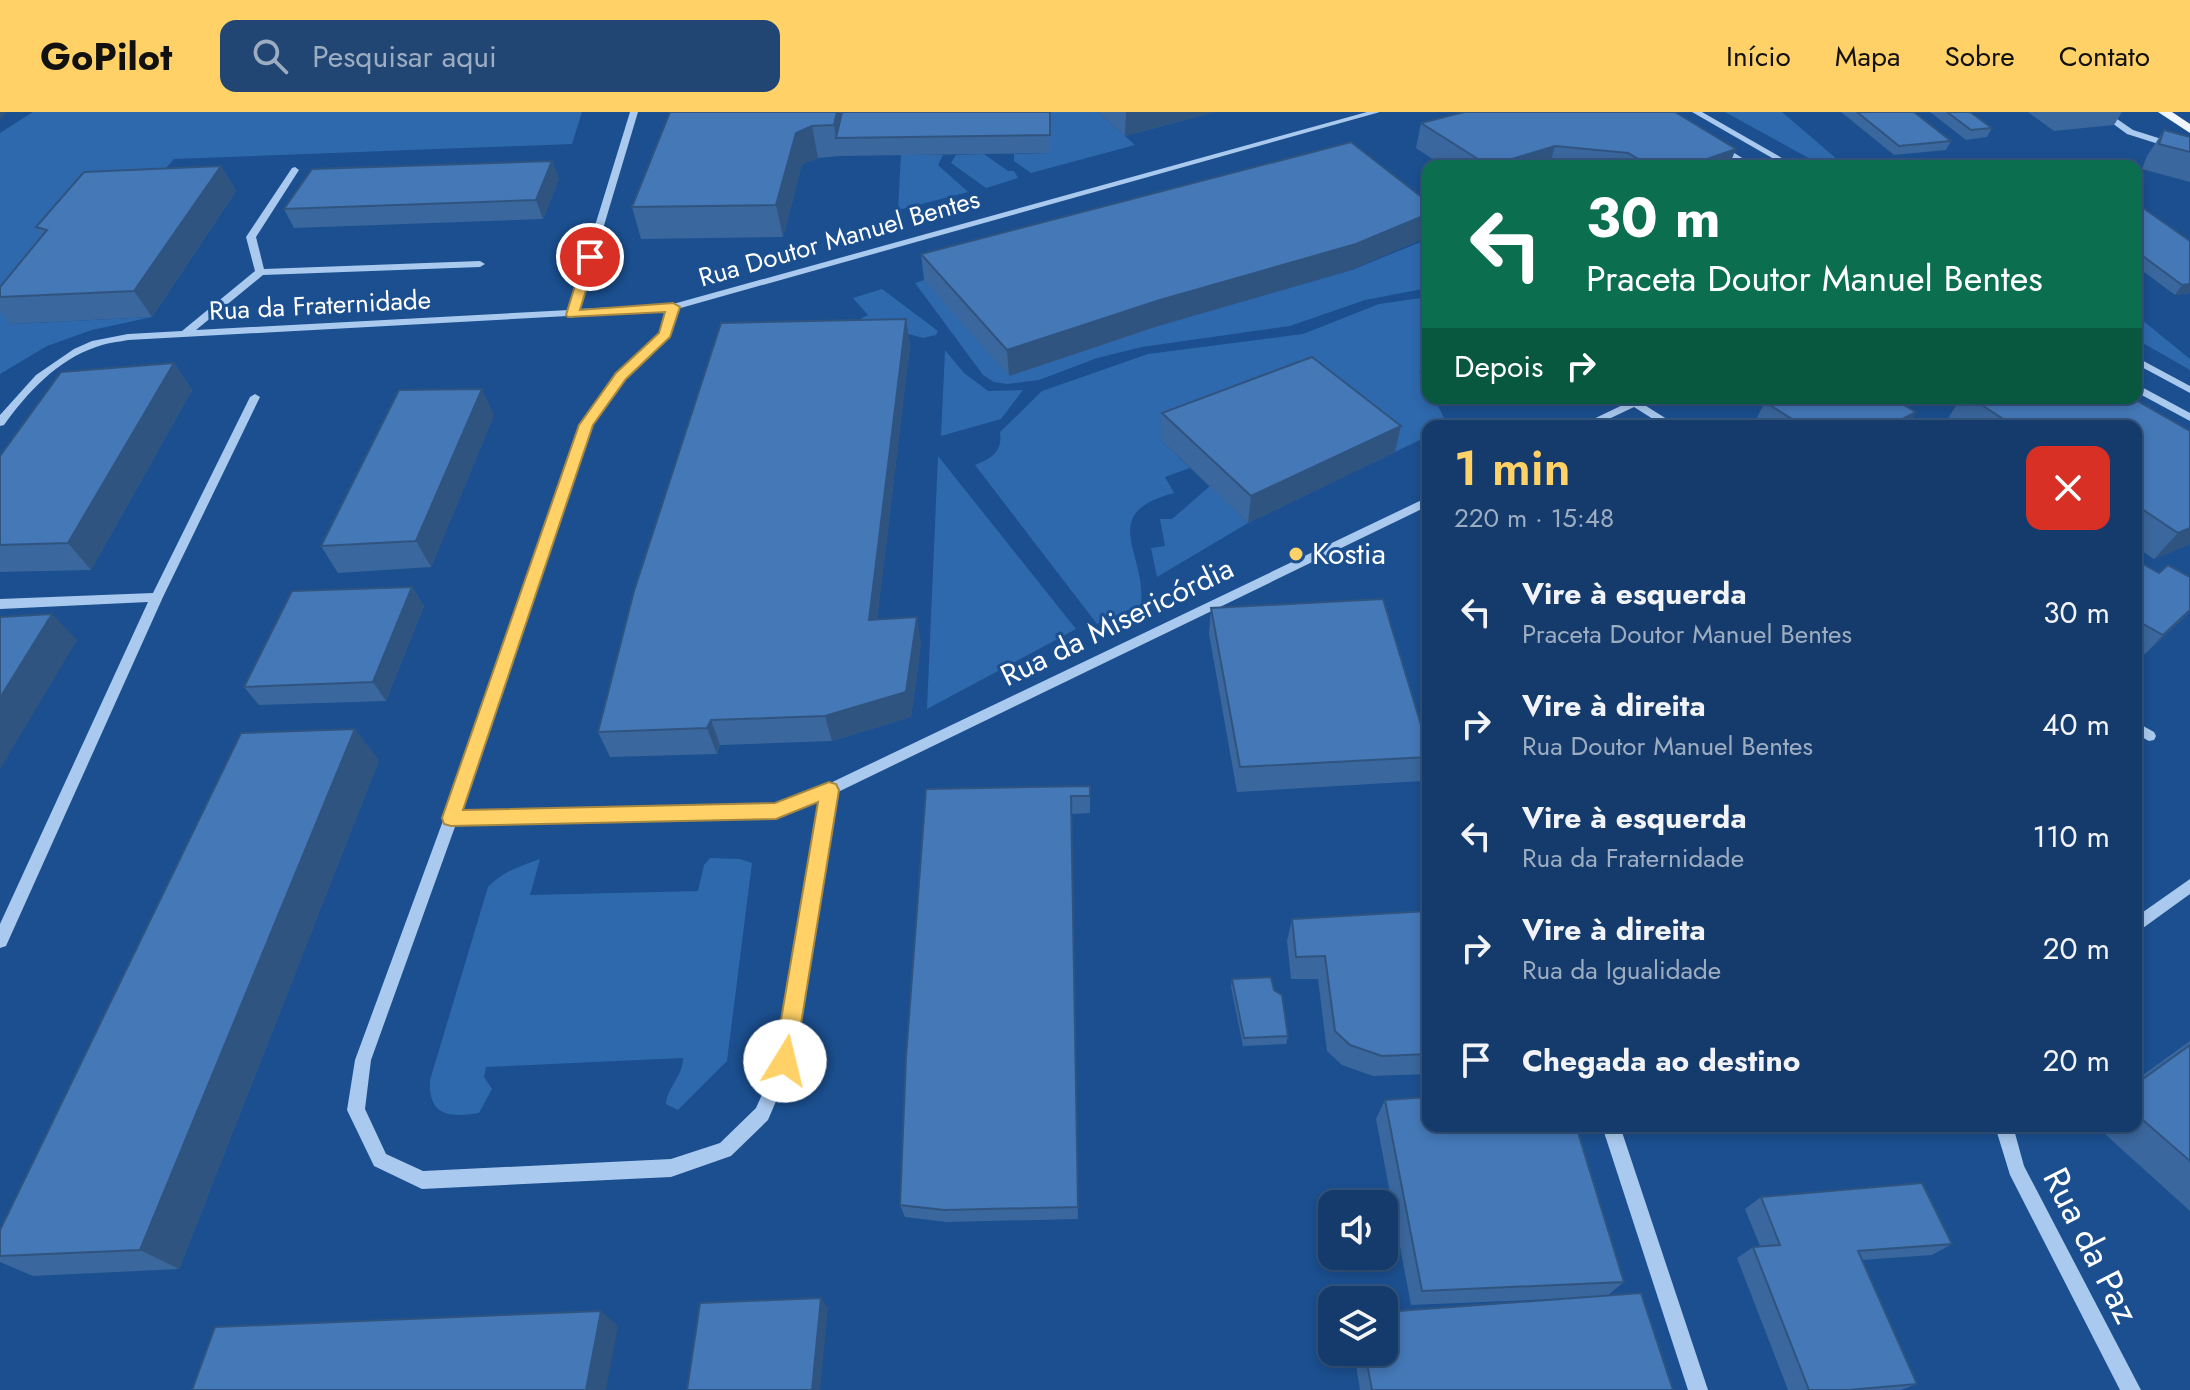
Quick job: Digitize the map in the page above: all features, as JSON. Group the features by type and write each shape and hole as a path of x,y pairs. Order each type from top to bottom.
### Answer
{"main road":[{"path":"2164,112 2190,129"}],"street":[{"path":"572,315 634,112"},
{"name":"Rua Doutor Manuel Bentes","path":"829,790 785,1061 762,1114 725,1150 671,1168 422,1180 380,1160 356,1110 363,1060 451,818 586,425 621,376 665,334 673,307 1376,112"},
{"path":"1696,112 1781,160"},
{"path":"2101,112 2130,132 2190,151"},
{"path":"1711,143 1741,160"},
{"path":"260,272 251,237 295,170"},
{"path":"185,334 260,272 480,264"},
{"name":"Rua da Fraternidade","path":"0,423 34,382 57,364 91,345 128,337 572,315 673,307"},
{"path":"2142,363 2190,390"},
{"path":"2142,390 2190,418"},
{"path":"0,941 157,597 255,397"},
{"path":"1598,420 1631,404"},
{"path":"1638,404 1663,420"},
{"name":"Rua da Misericórdia","path":"451,818 776,811 829,790 1422,504"},
{"path":"0,604 157,597"},
{"path":"2142,731 2149,736"},
{"path":"2142,921 2190,885"},
{"path":"1613,1132 1698,1390"},
{"name":"Rua da Paz","path":"2006,1132 2016,1169 2131,1390"}],"shaded area":[{"path":"33,112 582,112 572,144 174,159 13,324 152,317 92,330 47,346 0,374 0,133"},
{"path":"1026,112 1098,112 1135,145 1031,173 1014,161 1014,154 1050,153"},
{"path":"1725,112 1782,112 1838,160 1812,160"},
{"path":"984,154 1008,171 1014,171 1018,178 986,188 951,163 956,155"},
{"path":"901,155 943,155 938,165 968,192 898,210"},
{"path":"1422,241 1422,289 1365,300 1290,326 1142,347 1097,358 1039,380 1007,384 994,382 983,375 915,283 924,280 1158,326 1352,270"},
{"path":"882,289 938,331 936,335 923,338 858,320 868,315 853,298"},
{"path":"1422,298 1422,370 1419,371 1422,376 1422,404 1437,404 1445,420 1422,420 1422,439 1395,452 1161,440 1190,468 1165,477 1174,493 1150,502 1137,512 1131,524 1130,537 1141,585 1141,604 1097,624 975,465 995,454 1000,445 1000,432 1042,391 1148,354 1303,334 1379,304"},
{"path":"2142,320 2190,359 2190,370 2142,342"},
{"path":"945,350 964,373 988,391 1023,390 1001,419 941,436"},
{"path":"938,456 1076,629 927,709"},
{"path":"1210,486 1248,523 1157,577 1151,548 1165,546 1160,519 1172,519"},
{"path":"710,858 740,859 752,863 727,1061 678,1110 666,1104 683,1058 486,1067 484,1077 492,1089 479,1113 458,1115 437,1108 430,1092 430,1080 488,887 493,882 512,870 540,859 530,895 698,891 704,865"}],"building":[{"path":"670,112 837,112 834,125 812,126 796,133 776,205 632,207"},
{"path":"842,112 1050,112 1050,135 836,138"},
{"path":"1464,112 1675,112 1736,149 1708,160 1640,160 1628,153 1555,146 1509,160 1480,160 1421,123"},
{"path":"1857,112 1914,112 1951,141 1899,146"},
{"path":"1947,112 1970,112 1992,128 1971,130"},
{"path":"2164,130 2190,137 2190,152 2159,144"},
{"path":"1351,142 1422,197 1422,216 1356,244 1160,300 1007,350 921,254"},
{"path":"552,161 536,200 284,209 312,169"},
{"path":"221,166 134,291 0,297 0,287 47,230 36,227 84,172"},
{"path":"2142,207 2190,241 2190,284 2182,285 2142,255"},
{"path":"906,319 869,620 917,617 906,692 825,716 711,720 707,728 598,732 634,591 721,323"},
{"path":"1312,357 1401,426 1251,496 1162,413"},
{"path":"174,363 68,543 0,545 0,456 61,372"},
{"path":"482,389 416,541 321,546 399,390"},
{"path":"1768,404 1902,404 1916,412 1901,420 1794,420"},
{"path":"1980,404 2142,404 2190,431 2190,528 2178,533 2142,509 2142,420 2005,420"},
{"path":"2142,563 2159,573 2168,565 2190,577 2190,610 2163,635 2142,623"},
{"path":"412,587 373,682 244,687 292,591"},
{"path":"1383,599 1422,728 1422,757 1240,767 1211,608"},
{"path":"52,614 0,698 0,617"},
{"path":"355,729 140,1250 0,1256 0,1230 241,733"},
{"path":"1090,786 1090,796 1071,796 1078,1207 944,1210 900,1205 906,1057 926,789"},
{"path":"1422,911 1422,1054 1382,1056 1350,1045 1335,1031 1325,956 1296,957 1292,919"},
{"path":"1271,977 1274,990 1282,995 1288,1036 1244,1038 1232,979"},
{"path":"2190,1045 2190,1161 2142,1119 2142,1080"},
{"path":"1422,1097 1422,1132 1578,1132 1624,1282 1422,1291 1385,1100"},
{"path":"1922,1183 1952,1244 1858,1251 1917,1384 1809,1390 1753,1247 1780,1245 1761,1197"},
{"path":"1641,1293 1673,1390 1372,1390 1368,1366 1398,1366 1398,1311"},
{"path":"821,1298 812,1390 687,1390 700,1303"},
{"path":"601,1311 586,1390 192,1390 215,1327"}],"place":[{"name":"Kostia","path":"1296,554"}],"route":[{"path":"590,257 572,315 673,307 665,334 621,376 586,425 451,818 776,811 829,790 785,1061"}]}
